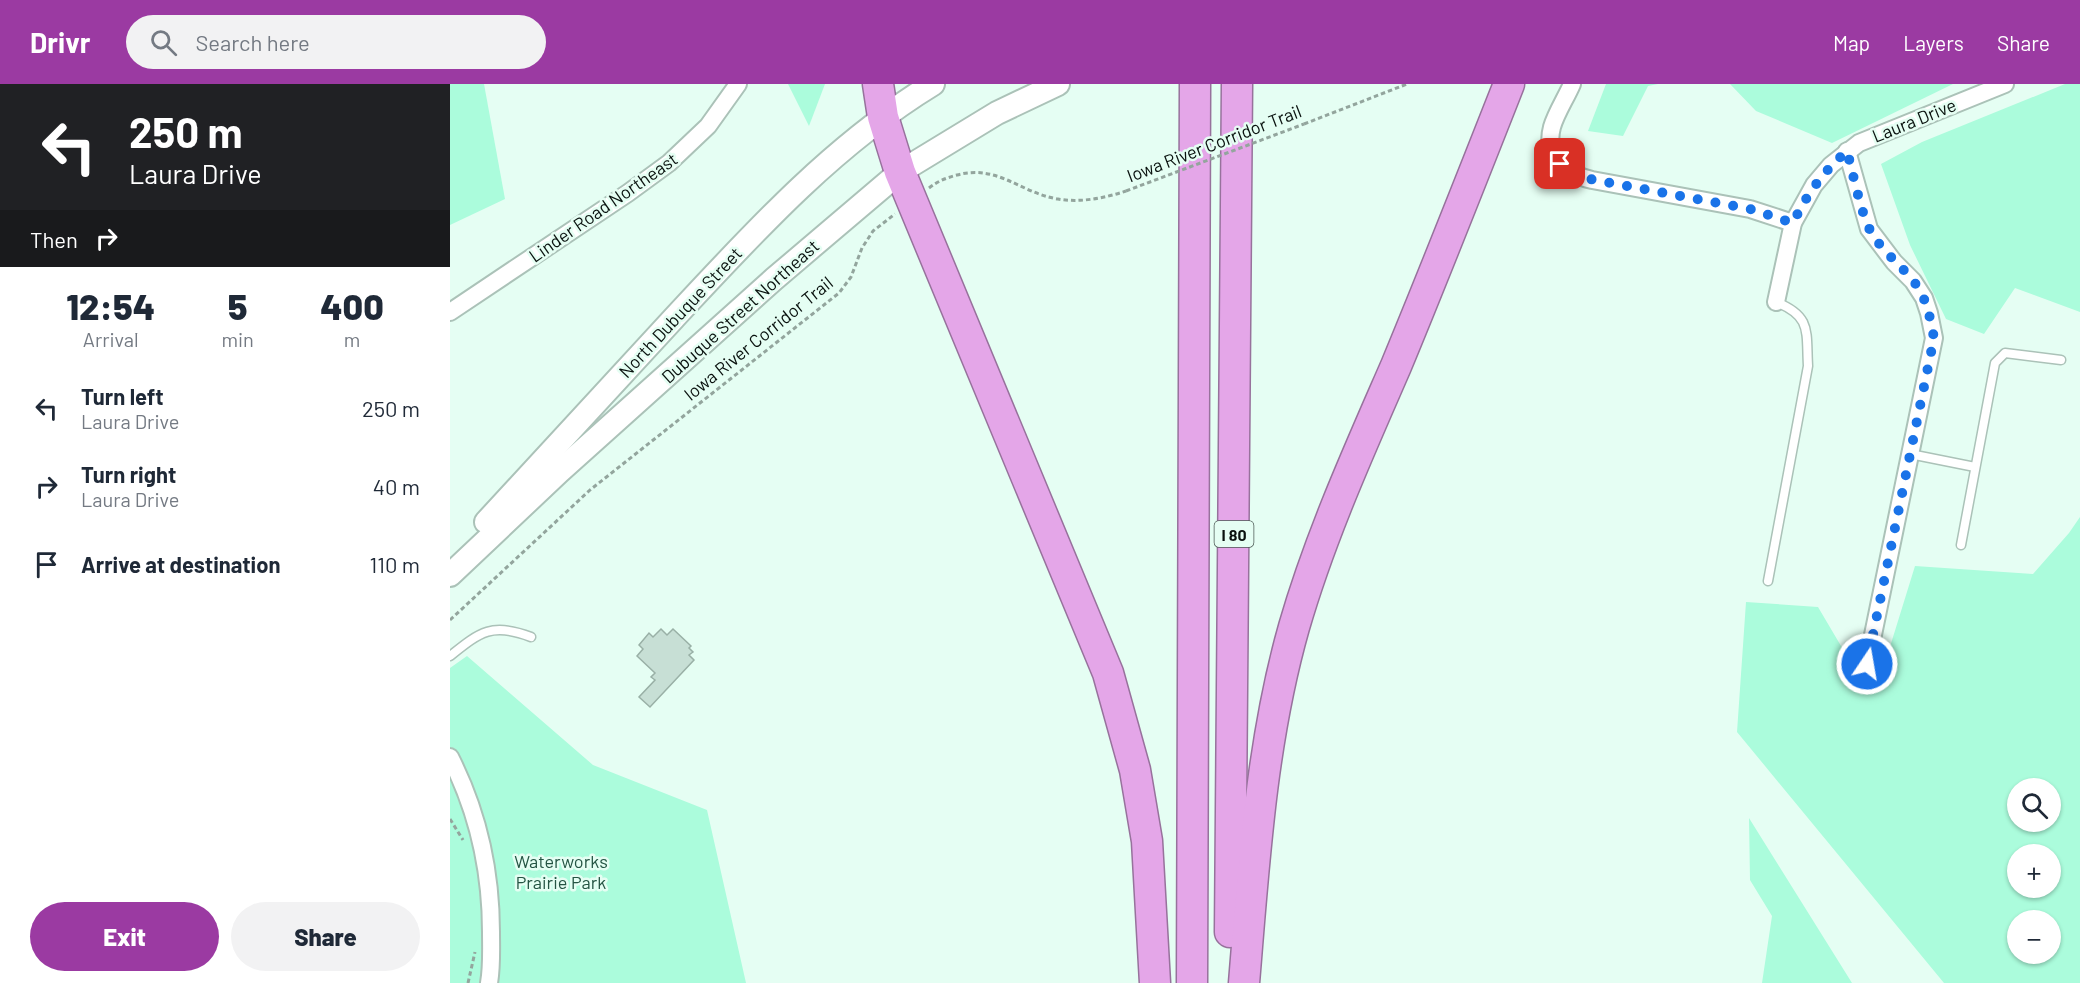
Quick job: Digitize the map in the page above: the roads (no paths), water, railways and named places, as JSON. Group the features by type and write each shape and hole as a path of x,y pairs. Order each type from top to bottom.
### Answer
{"highway":[{"path":"878,84 884,117 900,172 1108,673 1135,771 1147,841 1155,983"},
{"name":"I 80","path":"1192,983 1195,84"},
{"name":"I 80","path":"1230,983 1237,84"},
{"path":"1244,983 1257,819 1281,677 1294,626 1313,566 1341,494 1437,268 1509,84"}],"main road":[{"name":"North Dubuque Street","path":"450,564 480,528 735,252 813,176 884,117 933,84"},
{"name":"Dubuque Street Northeast","path":"450,575 766,285 900,172 997,113 1058,84"}],"street":[{"path":"1572,84 1552,127 1551,140 1560,164 1569,172 1592,180 1750,209 1793,223"},
{"name":"Laura Drive","path":"1776,302 1793,223 1814,185 1831,165 1859,143 2004,84"},
{"name":"Linder Road Northeast","path":"450,312 669,163 708,126 728,100 731,86"},
{"path":"1847,151 1869,229 1913,281 1924,298 1929,313 1933,344 1867,664"},
{"path":"450,758 465,787 481,839 491,897 489,983"}],"lane":[{"path":"1768,581 1808,366 1806,332 1802,318 1791,307 1776,302"},
{"path":"1961,545 1995,363 2005,352 2061,360"},
{"path":"1910,454 1975,467"},
{"path":"450,656 479,633 513,630 531,637"}],"park label":[{"name":"Waterworks Prairie Park","path":"561,871"}]}
